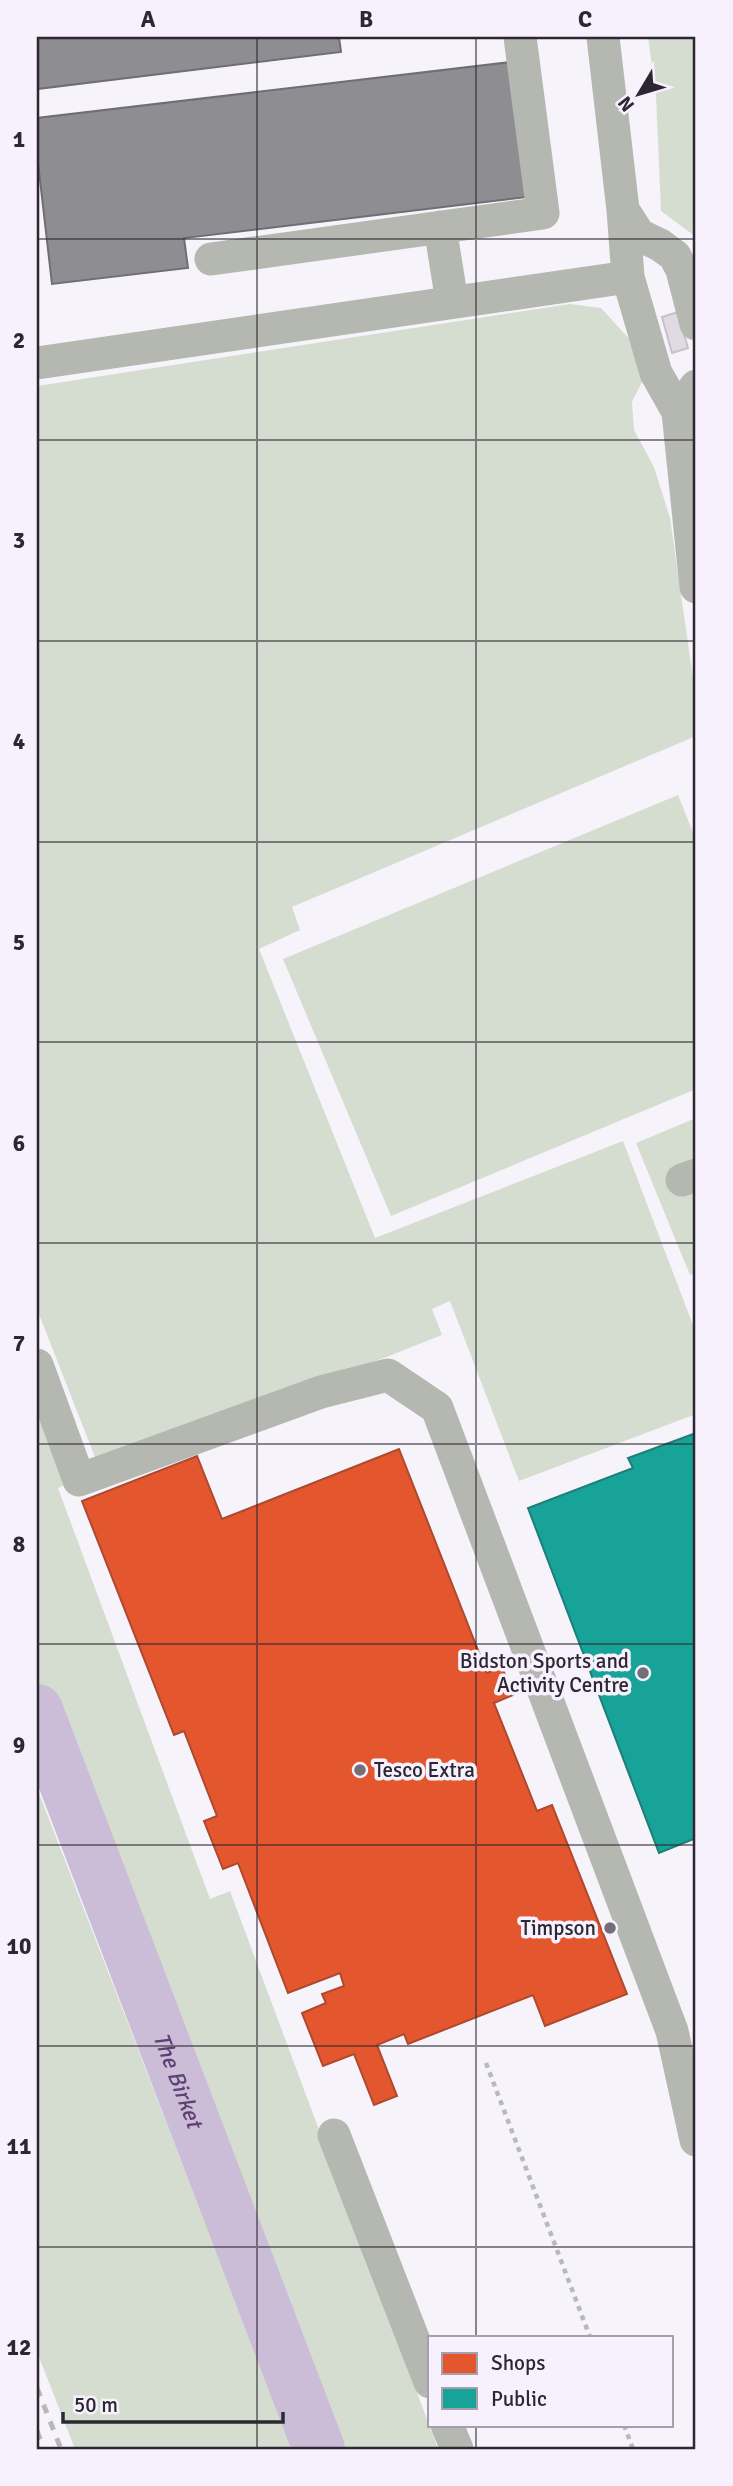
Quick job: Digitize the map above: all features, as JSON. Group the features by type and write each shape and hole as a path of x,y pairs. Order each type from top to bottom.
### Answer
{"street":[{"path":"211,259 543,213 520,37"},
{"path":"603,37 628,276 656,373 687,399 696,587"},
{"path":"623,210 639,235 676,256 696,324"},
{"path":"440,227 452,302"},
{"path":"37,363 628,276"},
{"path":"37,1364 79,1480 321,1392 388,1375 437,1408 684,2026 696,2140"},
{"path":"334,2135 428,2377"},
{"path":"447,2426 457,2449"}],"path":[{"path":"486,2063 590,2336"},
{"path":"624,2426 633,2449"}],"shaded area":[{"path":"648,37 696,37 696,237 661,211 656,95"},
{"path":"570,304 601,308 634,344 645,376 632,402 634,430 654,467 670,518 696,699 696,736 292,907 300,930 259,949 375,1238 623,1141 696,1333 696,1414 519,1481 450,1301 432,1309 442,1335 100,1470 37,1309 37,386"},
{"path":"678,795 696,840 696,1089 391,1216 283,959"},
{"path":"696,1118 696,1273 690,1275 636,1143"},
{"path":"37,1403 68,1483 58,1488 210,1899 230,1891 438,2449 325,2449 37,1686"},
{"path":"37,1788 293,2449 75,2449 37,2352"}],"building: Shops":[{"name":"Tesco Extra","path":"399,1449 487,1673 502,1667 513,1695 494,1703 537,1811 552,1805 627,1994 545,2026 533,1995 408,2044 404,2034 377,2045 397,2096 374,2105 354,2054 323,2066 302,2013 326,2003 322,1994 344,1986 340,1973 288,1993 238,1863 223,1869 204,1821 217,1816 184,1731 174,1735 82,1501 197,1456 222,1519"}],"building: Public":[{"name":"Bidston Sports and Activity Centre","path":"696,1433 696,1838 659,1853 528,1508 633,1468 628,1458"}],"building: Industry":[{"path":"37,37 339,37 341,52 37,89"},
{"path":"511,62 527,197 184,238 188,268 52,284 37,154 37,118"}],"building: Other":[{"path":"678,312 688,348 672,353 662,317"}],"waterway":[{"name":"The Birket","path":"37,1710 319,2449"}],"railway":[{"path":"37,2388 61,2449"},
{"path":"37,2431 44,2449"}],"place":[{"name":"Bidston Sports and Activity Centre","path":"643,1673"},
{"name":"Tesco Extra","path":"360,1770"},
{"name":"Timpson","path":"610,1928"}]}
